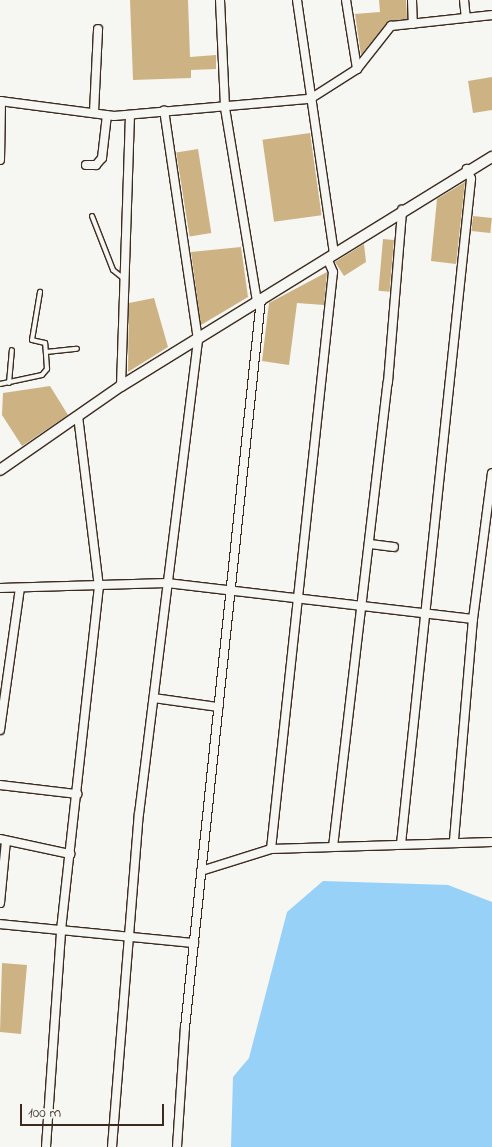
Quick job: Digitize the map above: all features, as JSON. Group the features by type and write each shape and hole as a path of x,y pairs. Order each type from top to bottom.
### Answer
{"street":[{"path":"177,1147 194,943 259,300 224,108 220,0"},
{"path":"271,849 296,598 333,272 297,0"},
{"path":"346,0 357,68"},
{"path":"412,0 413,24"},
{"path":"464,0 466,18"},
{"path":"0,160 0,101 108,115 130,115 310,99 357,68 391,26 492,15"},
{"path":"94,112 98,29"},
{"path":"112,1147 126,936 167,583 198,340 164,111"},
{"path":"86,165 102,158 108,115"},
{"path":"121,386 130,115"},
{"path":"0,470 121,386 198,340 467,169 492,157"},
{"path":"402,844 424,612 471,179 467,169"},
{"path":"333,847 370,544 402,210"},
{"path":"46,1147 61,930 98,586 78,416"},
{"path":"454,840 473,619 488,537 492,473"},
{"path":"370,544 394,547"},
{"path":"0,588 167,583 473,619"},
{"path":"0,730 20,588"},
{"path":"154,698 218,707"},
{"path":"0,785 77,794"},
{"path":"0,903 3,840 70,854"},
{"path":"201,872 271,849 454,840 492,842"},
{"path":"0,924 194,943"}],"lane":[{"path":"92,216 113,270 124,279"},
{"path":"0,384 42,375 47,369 44,343 32,340 40,292"},
{"path":"46,352 77,349"},
{"path":"9,383 12,350"}],"water":[{"path":"323,881 448,885 492,902 492,1147 231,1147 233,1077 249,1058 287,912"}],"building":[{"path":"130,0 188,0 190,57 216,55 216,69 191,70 191,78 133,80"},
{"path":"379,0 406,0 407,19 388,21 361,55 355,14 380,12"},
{"path":"492,77 492,110 473,113 468,81"},
{"path":"310,133 322,215 274,222 262,140"},
{"path":"198,149 211,233 190,236 176,152"},
{"path":"465,182 456,264 431,261 437,199"},
{"path":"473,216 492,218 490,233 471,231"},
{"path":"383,239 394,240 389,292 378,291"},
{"path":"364,244 366,262 344,276 335,262"},
{"path":"241,247 248,297 201,325 191,252"},
{"path":"327,272 324,305 297,303 289,365 262,361 269,303"},
{"path":"154,298 168,347 128,372 129,303"},
{"path":"50,386 68,415 22,446 2,415 3,393"},
{"path":"2,963 27,965 21,1034 0,1032"}]}
